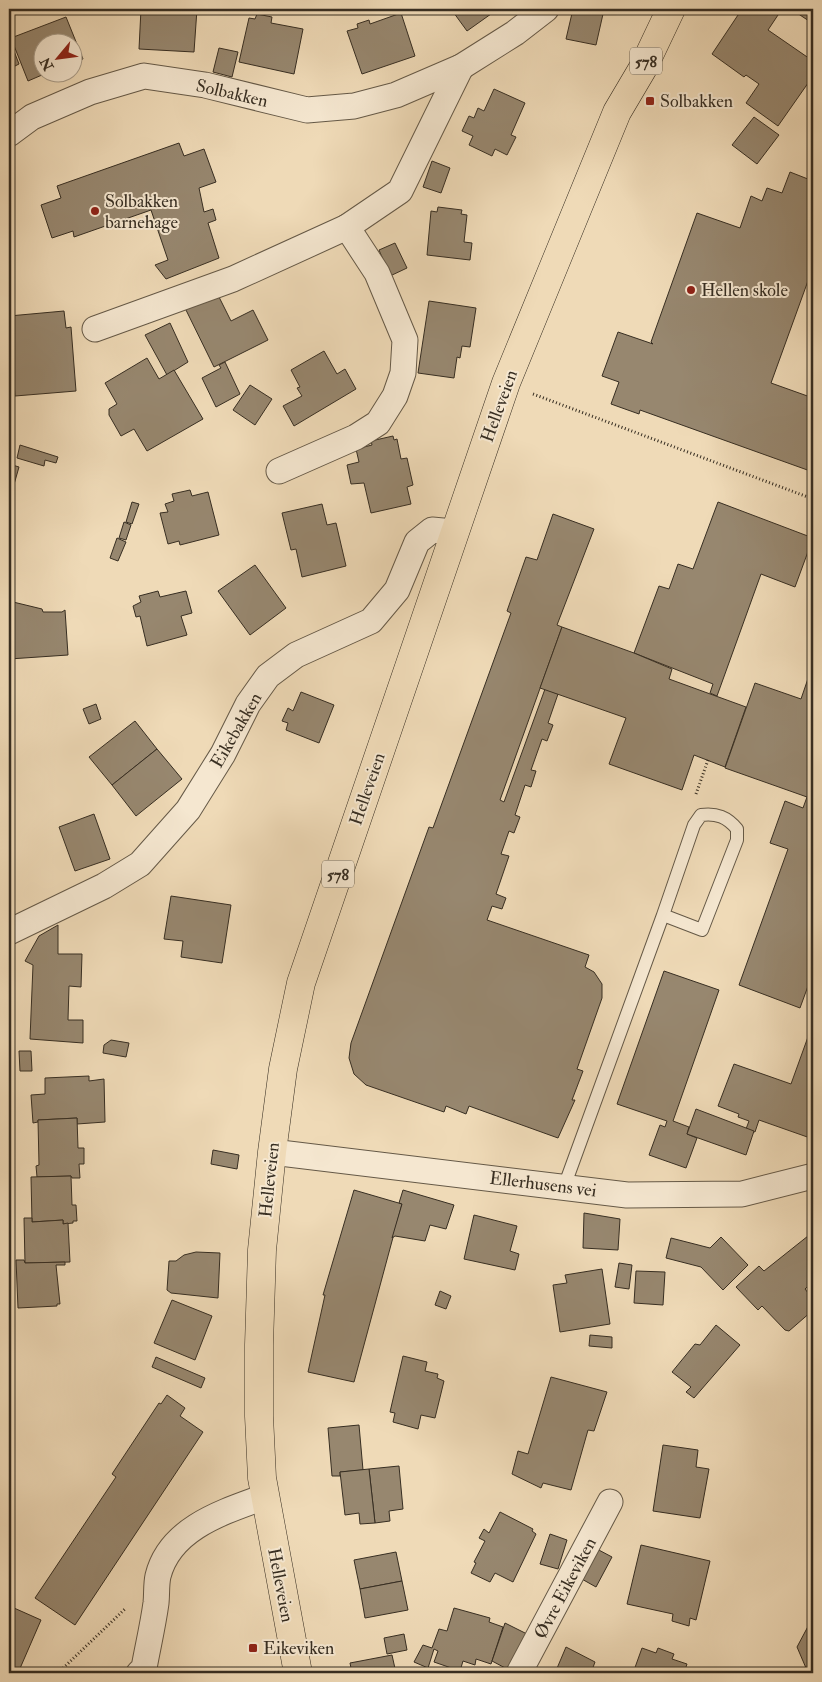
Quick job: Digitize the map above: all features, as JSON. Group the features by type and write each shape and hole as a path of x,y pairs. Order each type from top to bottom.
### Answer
{"main road":[{"name":"Helleveien","path":"618,112 630,57 650,9"},
{"name":"Helleveien","path":"298,1673 264,1497 259,1416 259,1345 262,1250 272,1152 283,1069 301,983 506,383 618,112 643,68 670,9"}],"street":[{"name":"Solbakken","path":"9,134 32,116 90,92 144,76 205,86 307,110 354,106 396,95 460,67 515,33 546,9"},
{"path":"95,329 233,279 347,227 400,191 460,67"},
{"path":"279,470 356,437 378,423 394,396 403,373 404,340 378,273 347,227"},
{"name":"Eikebakken","path":"9,931 36,920 104,886 140,864 188,810 223,754 248,704 268,676 296,655 371,621 397,590 417,542 432,530 454,532"},
{"name":"Ellerhusens vei","path":"272,1152 627,1195 742,1194 813,1176"},
{"path":"142,1671 156,1603 158,1577 172,1549 191,1530 230,1509 264,1497"},
{"name":"Øvre Eikeviken","path":"519,1673 610,1502"}],"lane":[{"path":"564,1186 694,825 701,815 714,814 729,820 737,829 737,840 702,930 663,915"}],"path":[{"path":"506,383 813,499"},
{"path":"701,815 694,799 708,760"},
{"path":"58,1673 104,1631 118,1615 131,1604 145,1597 158,1577"}],"building":[{"path":"141,9 197,9 194,52 139,49"},
{"path":"451,9 498,9 467,31"},
{"path":"573,9 603,14 596,45 566,39"},
{"path":"742,9 782,9 768,30 813,61 813,76 778,126 746,103 759,84 746,75 744,77 712,54"},
{"path":"791,9 813,9 813,14 809,21"},
{"path":"401,13 415,56 362,74 347,31 358,28 357,24 369,20 370,24"},
{"path":"257,14 272,17 271,23 303,29 294,74 239,62 249,18 255,19"},
{"path":"66,17 72,32 32,32 32,79 28,81 11,38"},
{"path":"12,46 19,64 9,69 9,47"},
{"path":"219,48 238,52 232,77 213,72"},
{"path":"494,89 525,103 511,135 516,137 507,155 495,149 492,156 469,145 473,136 462,131 469,116 474,118 478,108 484,111"},
{"path":"754,117 779,135 757,164 732,145"},
{"name":"Solbakken barnehage","path":"179,143 184,156 204,149 216,182 199,188 204,212 213,209 216,220 208,223 219,258 166,279 155,265 168,260 151,210 74,237 73,231 52,238 41,205 61,198 57,186"},
{"path":"432,161 450,168 441,193 423,187"},
{"name":"Hellen skole","path":"790,172 813,181 813,267 771,383 813,398 813,472 640,410 639,414 611,404 619,382 602,376 618,332 653,344 651,342 697,213 740,228 751,196 762,201 767,188 782,193"},
{"path":"438,207 462,210 461,214 467,215 464,242 472,243 470,260 427,255 431,211 437,212"},
{"path":"395,243 407,268 390,276 379,250"},
{"path":"217,293 231,321 253,310 268,340 214,367 185,308"},
{"path":"429,301 476,308 470,347 462,346 460,358 457,357 454,378 418,373"},
{"path":"64,311 66,328 71,327 76,391 15,396 9,316"},
{"path":"170,323 188,362 167,375 145,335"},
{"path":"324,351 337,374 345,369 356,389 294,426 283,406 302,396 297,388 300,387 291,370"},
{"path":"147,358 159,379 174,370 203,419 147,451 134,429 121,436 109,415 109,409 117,404 105,383"},
{"path":"225,362 240,394 216,407 202,378 221,368 219,365"},
{"path":"250,385 272,399 255,425 233,410"},
{"path":"393,436 394,440 397,439 401,459 407,458 413,485 407,487 411,504 371,513 364,483 351,484 347,465 359,462 356,449 372,445 371,441"},
{"path":"20,445 58,457 56,463 45,460 44,466 17,458"},
{"path":"9,464 19,467 9,502"},
{"path":"190,490 192,496 208,492 219,535 180,545 179,541 168,544 160,513 168,512 165,504 174,501 172,494"},
{"path":"132,502 139,504 132,524 126,522"},
{"path":"718,502 813,538 795,587 761,574 717,696 710,693 713,684 634,653 659,586 669,589 678,564 693,569"},
{"path":"322,504 327,525 336,523 346,566 302,577 296,549 291,550 282,513"},
{"path":"553,514 594,529 557,625 562,627 500,800 504,802 545,689 558,694 548,723 553,725 547,741 542,739 531,770 536,771 531,787 525,785 515,815 520,817 514,833 509,831 501,854 509,856 496,894 506,898 502,909 492,906 487,920 589,955 585,967 594,972 602,984 602,998 577,1069 583,1071 572,1100 575,1100 558,1138 469,1106 466,1114 446,1106 444,1112 366,1085 354,1074 349,1058 351,1043 429,827 433,828 511,613 507,611 526,557 537,560"},
{"path":"124,522 131,525 126,540 119,538"},
{"path":"117,538 126,542 118,561 110,558"},
{"path":"255,565 286,608 250,635 218,591"},
{"path":"158,591 160,597 186,591 192,613 181,616 187,635 147,646 140,616 136,617 133,606 141,602 139,596"},
{"path":"9,601 42,609 43,612 62,612 65,610 68,655 9,659"},
{"path":"562,627 672,669 669,679 746,707 725,767 694,755 682,790 609,764 626,718 540,688"},
{"path":"813,664 813,988 808,986 800,1008 739,985 788,849 770,843 785,801 803,808 807,797 725,768 755,683 801,699"},
{"path":"301,692 334,705 319,743 286,730 288,723 282,721 288,708 293,711"},
{"path":"96,704 101,719 89,724 83,709"},
{"path":"135,721 157,749 112,785 89,757"},
{"path":"157,749 182,779 136,816 112,785"},
{"path":"94,814 110,859 75,871 59,827"},
{"path":"171,896 231,905 222,963 181,957 183,941 164,939"},
{"path":"58,925 58,954 82,954 81,987 69,986 68,1020 83,1020 83,1043 30,1039 33,965 25,961 39,936"},
{"path":"664,971 719,990 673,1121 689,1127 687,1134 697,1138 686,1168 649,1155 660,1125 665,1127 667,1121 617,1104"},
{"path":"813,1023 813,1139 759,1120 755,1132 746,1129 749,1121 738,1117 739,1114 718,1106 734,1064 791,1084"},
{"path":"111,1040 129,1043 126,1057 103,1053 104,1045"},
{"path":"19,1051 31,1051 32,1071 20,1071"},
{"path":"89,1076 89,1081 104,1079 105,1122 77,1124 77,1118 38,1120 38,1122 33,1123 31,1095 45,1094 45,1078"},
{"path":"696,1109 754,1131 746,1155 687,1134"},
{"path":"77,1118 78,1148 84,1148 84,1164 79,1164 80,1178 72,1178 71,1176 37,1177 36,1166 39,1165 38,1120"},
{"path":"213,1150 239,1155 237,1169 211,1164"},
{"path":"71,1176 72,1205 76,1205 77,1221 63,1224 63,1220 32,1222 31,1177"},
{"path":"354,1190 402,1204 354,1382 308,1372 325,1295 323,1295"},
{"path":"403,1190 454,1205 446,1229 430,1225 425,1241 395,1236 392,1238 402,1204 399,1203"},
{"path":"584,1213 620,1219 618,1250 583,1248"},
{"path":"474,1215 517,1226 510,1251 519,1254 515,1270 464,1259"},
{"path":"24,1218 32,1218 32,1222 63,1220 63,1224 68,1223 70,1262 25,1263"},
{"path":"813,1232 813,1281 805,1289 813,1299 813,1305 809,1308 812,1311 789,1331 785,1330 762,1306 758,1310 736,1287 759,1266 764,1271"},
{"path":"721,1237 748,1265 723,1290 701,1267 666,1258 671,1238 710,1248"},
{"path":"196,1252 220,1253 218,1298 171,1293 167,1290 169,1261 176,1261 184,1255"},
{"path":"16,1260 24,1260 25,1263 65,1262 65,1265 56,1265 60,1304 57,1304 57,1306 18,1308"},
{"path":"619,1263 632,1265 629,1289 615,1287"},
{"path":"602,1269 610,1324 560,1332 553,1285 567,1283 565,1275"},
{"path":"636,1271 665,1272 663,1305 634,1303"},
{"path":"440,1291 451,1296 446,1309 435,1305"},
{"path":"172,1300 212,1316 195,1360 154,1343"},
{"path":"716,1325 740,1345 694,1398 686,1392 691,1387 672,1372 695,1344 700,1345"},
{"path":"590,1335 612,1337 612,1348 589,1346"},
{"path":"403,1356 427,1362 425,1371 438,1374 437,1378 444,1381 435,1418 421,1415 418,1429 393,1422 395,1413 390,1412"},
{"path":"156,1357 205,1378 201,1388 152,1367"},
{"path":"551,1377 607,1392 594,1431 588,1430 571,1490 543,1483 541,1488 512,1474 518,1451 528,1454"},
{"path":"167,1395 185,1408 180,1416 203,1432 75,1625 35,1598 116,1477 112,1474 159,1403 161,1404"},
{"path":"359,1425 363,1470 340,1472 340,1476 332,1476 328,1428"},
{"path":"663,1445 698,1450 696,1467 709,1469 700,1518 653,1511"},
{"path":"399,1466 403,1509 389,1511 390,1521 375,1523 369,1469"},
{"path":"369,1469 375,1523 360,1524 359,1513 345,1515 340,1472"},
{"path":"500,1512 533,1529 532,1531 536,1534 513,1582 495,1573 490,1582 471,1573 476,1563 474,1562 485,1541 479,1538 484,1529 489,1533"},
{"path":"550,1534 567,1540 558,1569 540,1564"},
{"path":"641,1545 710,1561 696,1620 690,1618 689,1626 672,1621 673,1614 627,1604"},
{"path":"595,1548 612,1557 596,1587 580,1578"},
{"path":"396,1552 402,1581 360,1589 354,1560"},
{"path":"402,1581 408,1610 365,1618 360,1589"},
{"path":"14,1608 41,1620 18,1673 9,1673 9,1620"},
{"path":"454,1608 490,1618 489,1622 503,1627 491,1664 476,1659 475,1665 463,1661 460,1671 434,1662 438,1651 434,1649 428,1668 414,1662 423,1645 432,1648 439,1629 447,1631"},
{"path":"813,1617 813,1672 806,1668 797,1647"},
{"path":"505,1623 527,1634 509,1670 492,1661"},
{"path":"404,1634 407,1650 387,1654 384,1638"},
{"path":"566,1647 595,1662 591,1673 555,1673"},
{"path":"642,1648 656,1653 658,1648 674,1654 672,1659 687,1664 684,1673 633,1673"},
{"path":"392,1655 396,1673 352,1673 350,1663"}],"place":[{"name":"Solbakken","path":"650,101"},
{"name":"Solbakken barnehage","path":"95,211"},
{"name":"Hellen skole","path":"691,290"},
{"name":"Eikeviken","path":"253,1648"}]}
